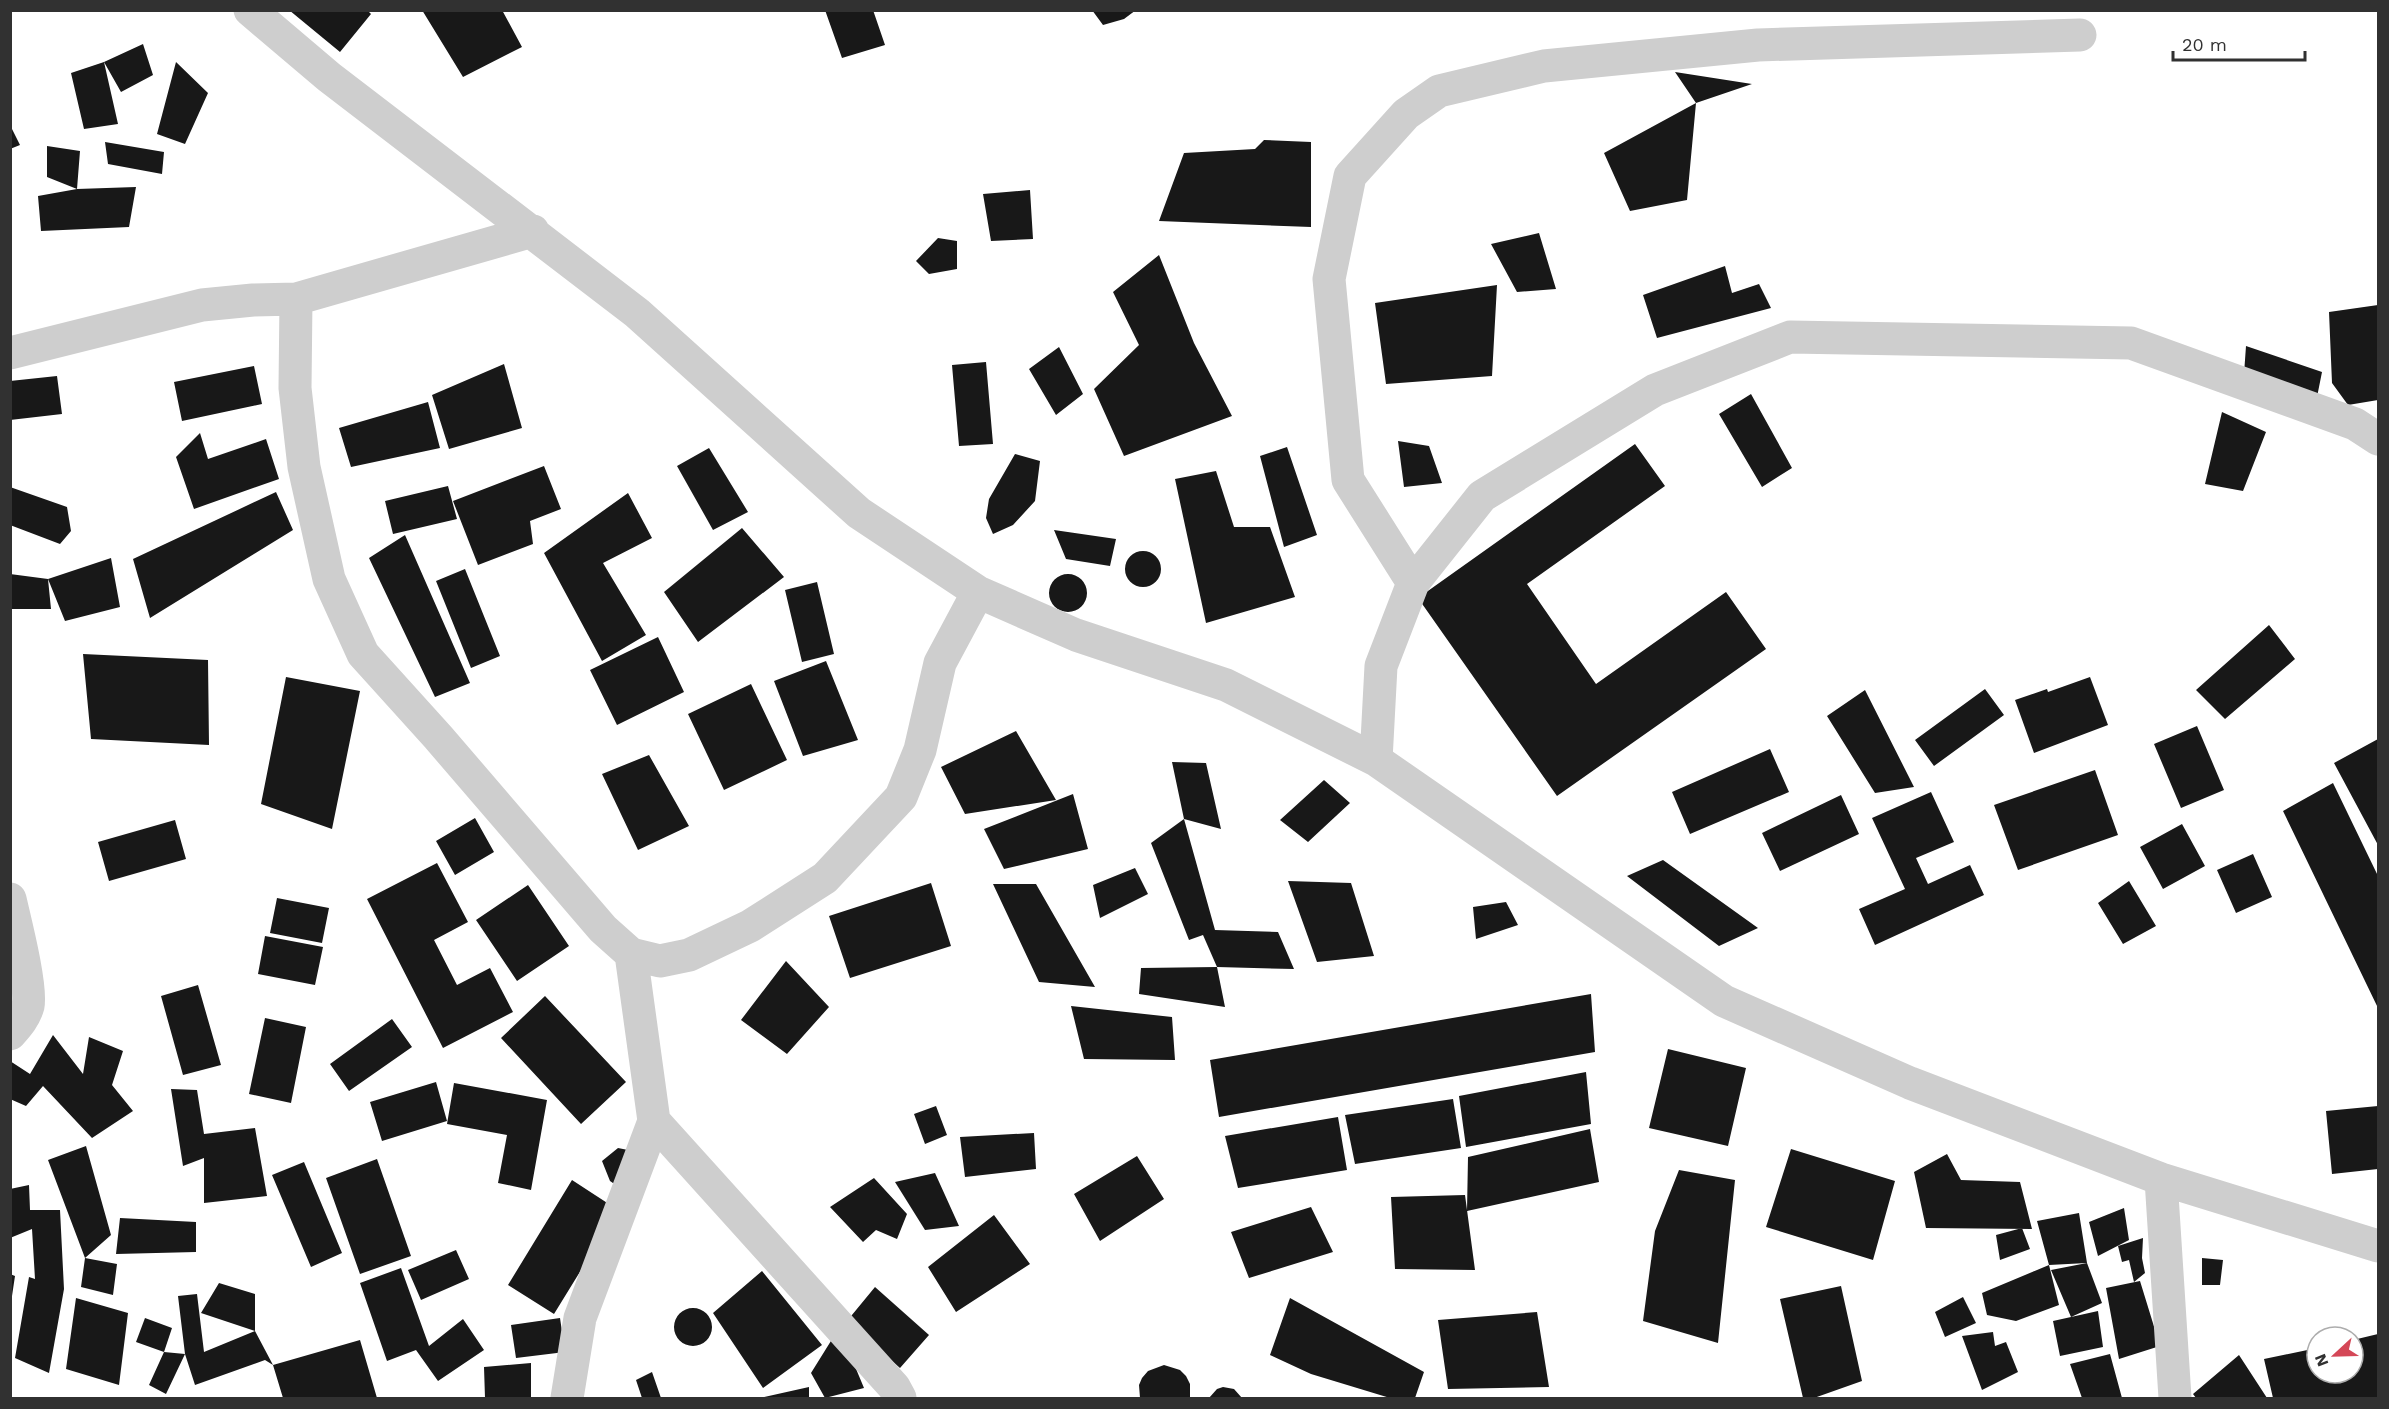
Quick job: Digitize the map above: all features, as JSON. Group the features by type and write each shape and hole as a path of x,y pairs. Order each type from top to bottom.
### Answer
{"street":[{"path":"250,10 329,77 638,313 859,513 978,592 1076,635 1226,685 1376,759 1724,1001 1910,1083 2161,1179 2379,1246"},
{"path":"1413,583 1348,480 1329,279 1350,176 1406,114 1439,91 1544,66 1758,45 2080,35"},
{"path":"10,353 202,305 296,299 533,231"},
{"path":"296,299 295,388 304,467 329,579 363,654 438,737 603,929 631,954 660,961 689,955 750,926 825,878 901,797 920,750 940,663 978,592"},
{"path":"1376,759 1381,666 1413,583 1482,496 1655,390 1790,337 2131,343 2355,424 2379,439"},
{"path":"10,899 25,970 28,1004 22,1021 10,1034"},
{"path":"567,1398 580,1318 654,1121 631,954"},
{"path":"654,1121 894,1387 900,1398"},
{"path":"2161,1179 2175,1398"}],"building":[{"path":"289,10 367,10 371,14 340,52"},
{"path":"422,10 502,10 522,47 463,77"},
{"path":"825,10 873,10 885,45 842,58"},
{"path":"1092,10 1136,10 1124,19 1103,25"},
{"path":"143,44 153,75 121,92 104,62"},
{"path":"104,62 118,124 84,129 71,73"},
{"path":"176,62 208,93 185,144 157,134"},
{"path":"1675,72 1752,84 1696,103"},
{"path":"1696,103 1687,200 1630,211 1604,153"},
{"path":"10,125 20,145 10,149"},
{"path":"1264,140 1311,142 1311,227 1159,221 1184,153 1255,149"},
{"path":"105,142 164,152 162,174 108,164"},
{"path":"47,146 80,151 77,189 47,177"},
{"path":"136,187 129,227 41,231 38,196 77,189"},
{"path":"1030,190 1033,239 991,241 983,194"},
{"path":"1539,233 1556,289 1517,292 1491,244"},
{"path":"938,238 957,241 957,269 929,274 916,261"},
{"path":"1159,255 1194,343 1232,416 1124,456 1094,389 1139,345 1113,292"},
{"path":"1725,266 1732,293 1759,284 1771,308 1657,338 1643,295"},
{"path":"1497,285 1492,376 1386,384 1375,303"},
{"path":"2378,305 2378,400 2348,405 2332,383 2329,312"},
{"path":"2246,346 2322,372 2316,402 2244,374"},
{"path":"1059,347 1083,394 1056,415 1029,369"},
{"path":"986,362 993,444 959,446 952,365"},
{"path":"504,364 522,428 449,449 432,395"},
{"path":"254,366 262,404 182,421 174,382"},
{"path":"57,376 62,414 10,420 10,381"},
{"path":"1751,394 1792,468 1762,487 1719,414"},
{"path":"428,402 440,448 351,467 339,428"},
{"path":"2222,412 2266,432 2243,491 2205,484"},
{"path":"200,433 208,459 266,439 279,479 194,509 176,457"},
{"path":"1398,441 1429,446 1442,483 1404,487"},
{"path":"1635,444 1665,486 1527,584 1596,684 1726,592 1766,649 1557,796 1418,598"},
{"path":"1287,447 1317,535 1284,547 1260,456"},
{"path":"709,448 748,512 713,530 677,466"},
{"path":"1015,454 1040,461 1035,501 1013,525 993,534 986,518 989,499"},
{"path":"544,466 561,509 530,521 533,544 478,565 453,501"},
{"path":"1216,471 1234,527 1270,527 1295,597 1206,623 1175,479"},
{"path":"448,486 457,519 393,534 385,501"},
{"path":"10,487 67,507 71,531 60,544 10,525"},
{"path":"276,492 293,530 150,618 133,559"},
{"path":"628,493 652,538 603,563 646,635 602,661 544,553"},
{"path":"742,528 784,577 698,642 664,592"},
{"path":"1054,530 1116,539 1110,566 1066,559"},
{"path":"405,535 470,683 435,697 369,558"},
{"path":"1143,551 1156,556 1161,569 1156,582 1143,587 1130,582 1125,569 1130,556"},
{"path":"111,558 120,607 65,621 48,579"},
{"path":"465,569 500,656 471,668 436,581"},
{"path":"10,574 48,579 51,609 10,609"},
{"path":"1068,574 1081,580 1087,593 1081,606 1068,612 1055,606 1049,593 1055,580"},
{"path":"817,582 834,654 802,662 785,590"},
{"path":"2269,625 2295,659 2225,719 2196,690"},
{"path":"658,637 684,692 617,725 590,670"},
{"path":"83,654 208,660 209,745 91,739"},
{"path":"826,661 858,740 803,756 774,681"},
{"path":"286,677 360,691 332,829 261,804"},
{"path":"2090,677 2108,725 2034,753 2015,700 2047,689 2048,692"},
{"path":"751,684 787,760 724,790 688,714"},
{"path":"1985,689 2004,715 1934,766 1915,740"},
{"path":"1865,690 1914,787 1875,793 1827,716"},
{"path":"2197,726 2224,790 2181,808 2154,744"},
{"path":"1016,731 1056,800 965,814 941,767"},
{"path":"2378,739 2378,845 2334,763"},
{"path":"1770,749 1789,792 1690,834 1672,792"},
{"path":"649,755 689,826 638,850 602,774"},
{"path":"1172,762 1206,763 1221,829 1184,819"},
{"path":"2095,770 2118,835 2018,870 1994,805"},
{"path":"1324,780 1350,803 1308,842 1280,820"},
{"path":"2333,783 2378,876 2378,1008 2283,811"},
{"path":"1931,792 1954,842 1916,858 1928,884 1970,865 1984,895 1875,945 1859,909 1905,889 1872,818"},
{"path":"1073,794 1088,849 1004,869 984,829"},
{"path":"1841,795 1859,834 1780,871 1762,833"},
{"path":"475,818 494,852 455,875 436,841"},
{"path":"1184,819 1215,930 1278,932 1294,969 1217,967 1203,935 1189,940 1151,843"},
{"path":"175,820 186,859 109,881 98,842"},
{"path":"2182,824 2205,866 2163,889 2140,847"},
{"path":"2253,854 2272,897 2236,913 2217,870"},
{"path":"1663,860 1758,928 1719,946 1627,876"},
{"path":"437,863 468,922 434,940 457,985 490,968 513,1012 443,1048 367,899"},
{"path":"1135,868 1148,894 1100,918 1093,885"},
{"path":"1288,881 1351,883 1374,956 1317,962"},
{"path":"2129,881 2156,926 2123,944 2098,903"},
{"path":"931,883 951,946 850,978 829,916"},
{"path":"993,884 1036,884 1095,987 1039,982"},
{"path":"528,885 569,946 517,981 476,920"},
{"path":"277,898 329,908 322,943 270,933"},
{"path":"1506,902 1518,925 1476,939 1473,907"},
{"path":"265,936 323,947 315,985 258,974"},
{"path":"786,961 829,1007 787,1054 741,1020"},
{"path":"1217,967 1225,1007 1139,994 1141,968"},
{"path":"198,985 221,1065 183,1075 161,996"},
{"path":"1591,994 1595,1052 1219,1117 1210,1060"},
{"path":"545,996 626,1082 581,1124 501,1038"},
{"path":"1071,1006 1172,1017 1175,1060 1084,1059"},
{"path":"265,1018 306,1027 291,1103 249,1094"},
{"path":"392,1019 412,1047 349,1091 330,1064"},
{"path":"53,1035 83,1074 89,1037 123,1051 112,1085 133,1111 92,1138 43,1086 26,1106 10,1099 10,1061 30,1074"},
{"path":"1668,1049 1746,1068 1728,1146 1649,1128"},
{"path":"1586,1072 1591,1124 1466,1147 1459,1096"},
{"path":"436,1082 447,1121 382,1141 370,1102"},
{"path":"454,1083 547,1100 531,1190 498,1183 507,1135 447,1124"},
{"path":"171,1089 197,1090 204,1134 255,1128 267,1196 204,1203 204,1158 183,1166"},
{"path":"1453,1099 1461,1148 1355,1164 1345,1115"},
{"path":"936,1106 947,1135 925,1144 914,1114"},
{"path":"2378,1106 2378,1169 2332,1174 2326,1111"},
{"path":"1338,1117 1347,1170 1238,1188 1225,1136"},
{"path":"1590,1129 1599,1182 1467,1211 1468,1157"},
{"path":"1034,1133 1036,1169 965,1177 960,1137"},
{"path":"86,1146 111,1235 85,1258 48,1160"},
{"path":"618,1148 638,1152 626,1192 610,1181 602,1161"},
{"path":"1791,1149 1895,1181 1873,1260 1766,1227"},
{"path":"1947,1154 1961,1180 2020,1182 2032,1229 1926,1228 1914,1172"},
{"path":"1137,1156 1164,1199 1100,1241 1074,1194"},
{"path":"377,1159 411,1256 360,1274 326,1178"},
{"path":"304,1162 342,1253 311,1267 272,1175"},
{"path":"1679,1170 1735,1180 1718,1343 1643,1321 1655,1231"},
{"path":"935,1173 959,1226 925,1230 895,1182"},
{"path":"874,1178 907,1214 897,1239 876,1230 863,1242 830,1207"},
{"path":"572,1180 618,1210 554,1314 508,1285"},
{"path":"29,1185 30,1210 60,1210 64,1289 49,1373 15,1358 29,1277 35,1279 32,1229 10,1238 10,1189"},
{"path":"1465,1195 1475,1270 1395,1269 1391,1197"},
{"path":"1311,1207 1333,1252 1249,1278 1231,1232"},
{"path":"2124,1208 2129,1240 2098,1256 2089,1222"},
{"path":"2079,1213 2087,1263 2049,1265 2037,1221"},
{"path":"994,1215 1030,1264 956,1312 928,1267"},
{"path":"120,1218 196,1222 196,1252 116,1254"},
{"path":"2022,1228 2030,1249 2000,1260 1996,1235"},
{"path":"2143,1238 2142,1258 2145,1273 2134,1282 2129,1260 2122,1262 2118,1246"},
{"path":"456,1250 469,1279 421,1300 408,1270"},
{"path":"85,1258 117,1264 113,1295 81,1287"},
{"path":"2202,1258 2223,1260 2220,1285 2202,1285"},
{"path":"2087,1263 2102,1303 2071,1317 2051,1270"},
{"path":"2049,1265 2059,1305 2016,1321 1987,1315 1982,1293"},
{"path":"401,1268 429,1346 463,1319 484,1350 438,1381 416,1350 387,1361 360,1283"},
{"path":"762,1271 822,1345 763,1388 713,1313"},
{"path":"10,1274 15,1276 12,1296 10,1296"},
{"path":"2140,1281 2160,1346 2119,1359 2106,1288"},
{"path":"219,1283 255,1294 255,1331 201,1313"},
{"path":"1841,1286 1862,1381 1814,1398 1803,1398 1780,1299"},
{"path":"875,1287 929,1335 900,1368 847,1321"},
{"path":"197,1294 204,1352 255,1331 273,1365 265,1360 195,1385 185,1354 178,1296"},
{"path":"1963,1297 1976,1323 1945,1337 1935,1312"},
{"path":"76,1298 128,1313 119,1385 66,1369"},
{"path":"1290,1298 1424,1372 1415,1398 1390,1398 1311,1374 1270,1355"},
{"path":"693,1308 707,1313 712,1327 707,1341 693,1346 679,1341 674,1327 679,1313"},
{"path":"2098,1311 2103,1347 2060,1356 2053,1321"},
{"path":"1537,1312 1549,1387 1448,1389 1438,1320"},
{"path":"145,1318 172,1328 164,1352 136,1342"},
{"path":"560,1318 565,1352 516,1358 511,1325"},
{"path":"839,1328 864,1388 825,1398 811,1373"},
{"path":"1993,1332 1995,1346 2006,1342 2018,1372 1982,1390 1962,1336"},
{"path":"2378,1334 2378,1398 2273,1398 2264,1359 2305,1350 2305,1385 2365,1385 2365,1337"},
{"path":"360,1340 377,1398 283,1398 273,1365"},
{"path":"164,1352 185,1354 166,1394 149,1385"},
{"path":"2110,1354 2122,1398 2082,1398 2070,1364"},
{"path":"2239,1355 2267,1398 2196,1398 2193,1394"},
{"path":"531,1363 531,1398 485,1398 484,1367"},
{"path":"1164,1365 1180,1370 1186,1376 1190,1384 1190,1398 1140,1398 1139,1385 1142,1378 1148,1371"},
{"path":"652,1372 661,1398 642,1398 636,1380"},
{"path":"809,1387 809,1398 760,1398"},
{"path":"1223,1387 1234,1389 1242,1398 1209,1398 1217,1389"}]}
